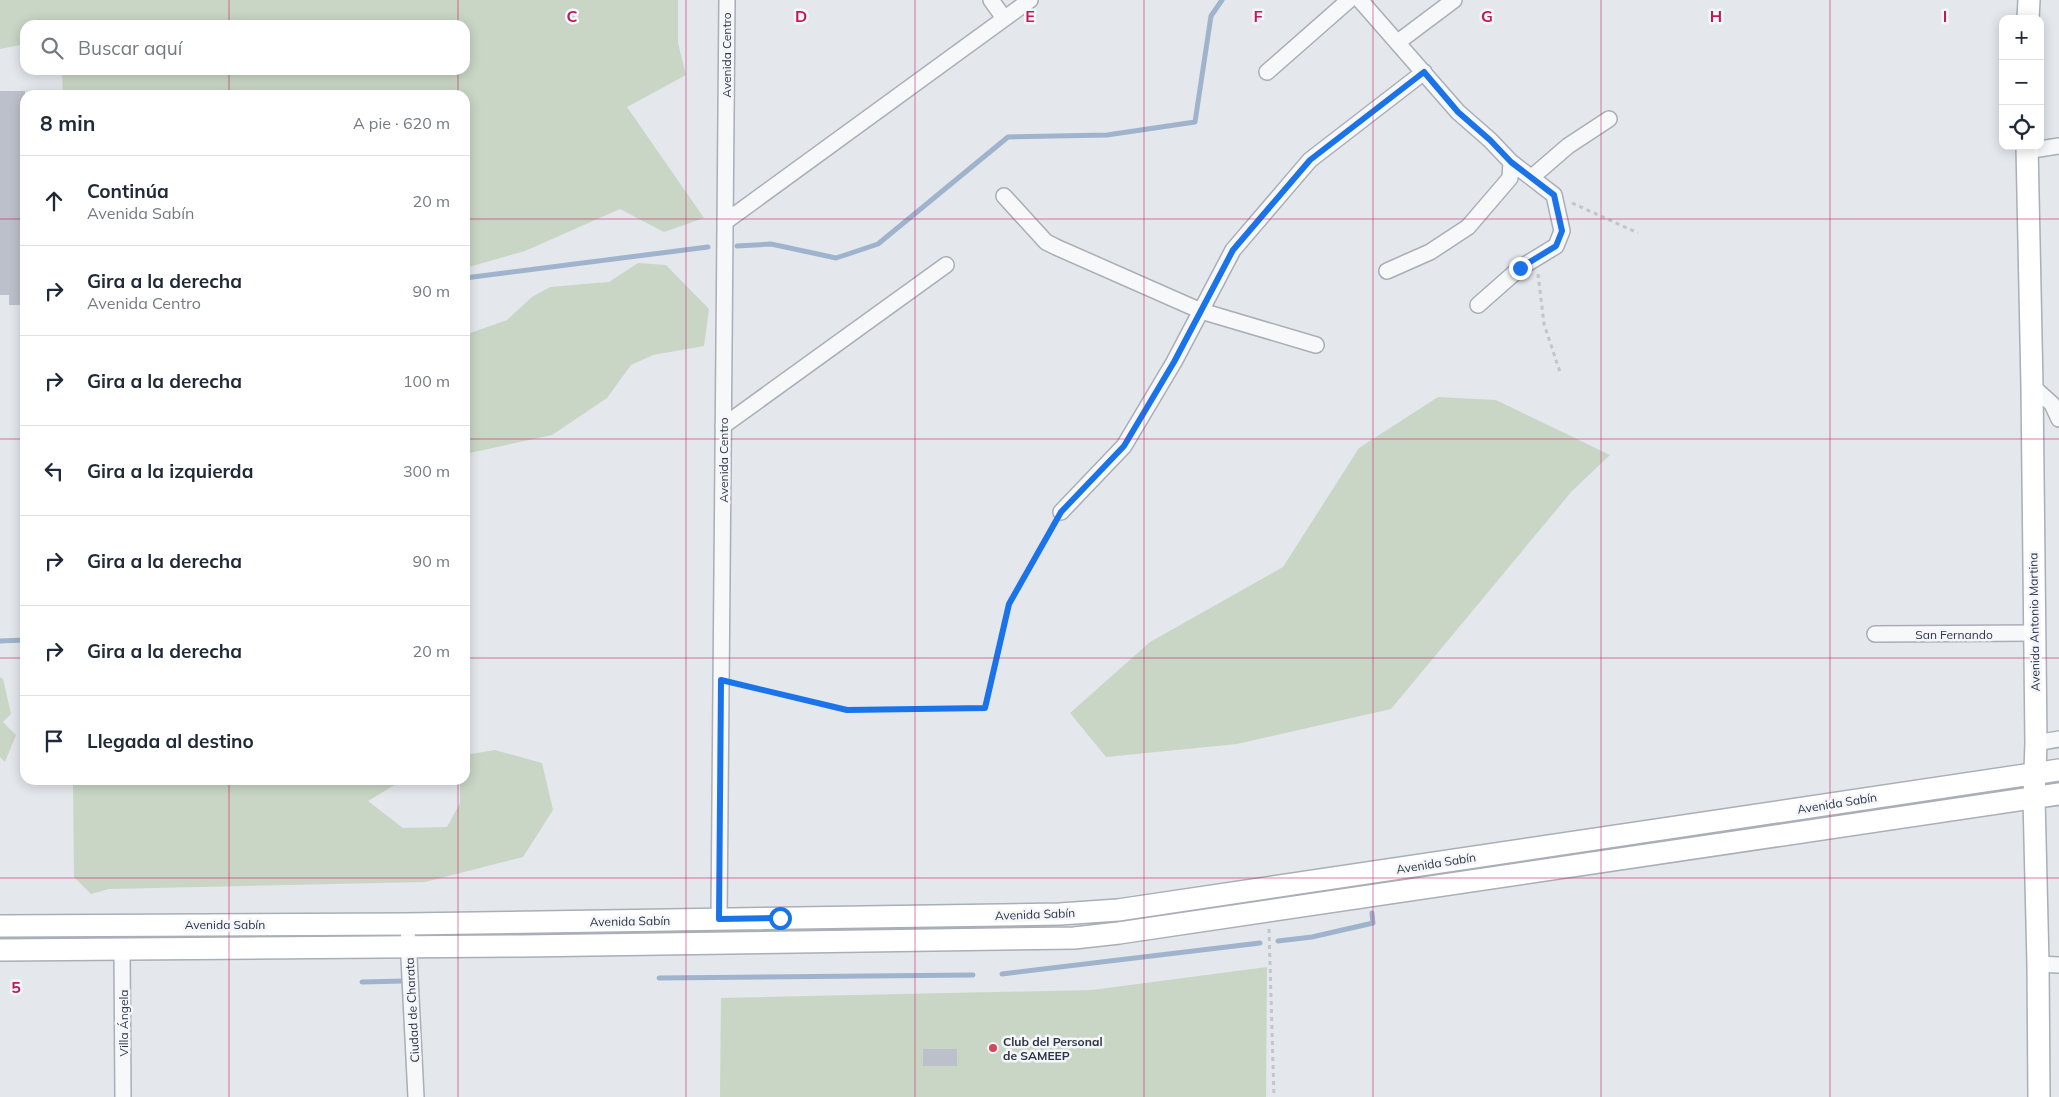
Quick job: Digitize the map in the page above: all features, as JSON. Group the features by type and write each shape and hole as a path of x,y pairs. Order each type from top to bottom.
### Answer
{"main road":[{"path":"2028,0 2028,15"},
{"name":"Avenida Antonio Martina","path":"2027,150 2036,743 2034,798 2049,965 2039,1097"},
{"name":"Avenida Sabín","path":"0,926 406,924 1060,914 1118,910 2059,770"},
{"name":"Avenida Sabín","path":"0,950 409,947 1074,938 1119,933 2059,794"}],"street":[{"name":"Avenida Centro","path":"719,919 727,0"},
{"path":"991,0 1004,18"},
{"path":"725,222 1030,0"},
{"path":"1266,72 1349,0"},
{"path":"1360,0 1458,112 1490,140 1511,162 1554,195 1562,231 1556,246 1520,268 1478,304"},
{"path":"1398,42 1454,0"},
{"path":"1061,512 1124,446 1174,362 1233,250 1310,160 1424,72"},
{"path":"1532,177 1568,146 1609,119"},
{"path":"2044,147 2059,146"},
{"path":"1387,271 1430,252 1468,227 1510,178 1511,162"},
{"path":"1004,196 1046,242 1201,311 1316,346"},
{"path":"723,426 946,265"},
{"path":"2032,386 2052,404 2059,419"},
{"name":"San Fernando","path":"1875,634 2034,633"},
{"path":"2036,743 2059,739"},
{"name":"Ciudad de Charata","path":"406,924 409,947 416,1097"},
{"name":"Villa Ángela","path":"122,950 123,1097"}],"path":[{"path":"1554,195 1638,233"},
{"path":"1536,258 1544,324 1560,372"},
{"path":"721,680 847,710 985,708 1009,604 1061,512"},
{"path":"1268,911 1274,1097"}],"green space":[{"path":"0,0 678,0 678,43 686,75 627,107 704,218 664,232 620,209 525,251 470,267 470,90 63,90 62,75 470,75 470,20 20,20 20,45 0,49"},
{"path":"638,263 666,265 709,309 704,346 653,355 631,365 607,398 552,435 470,453 470,333 507,320 532,297 550,287 609,282"},
{"path":"1438,397 1496,400 1610,455 1572,491 1391,709 1237,744 1106,757 1070,713 1150,642 1283,567 1359,448"},
{"path":"0,677 3,679 11,714 3,722 16,735 5,762 0,757"},
{"path":"495,750 542,763 553,810 523,857 425,882 109,889 91,894 74,877 73,785 395,785 368,801 403,828 447,827 460,803 460,785 470,785 470,754"},
{"name":"Club del Personal de SAMEEP","path":"1267,967 1266,1097 720,1097 721,998 1092,990"}],"building":[{"path":"0,91 20,91 20,305 9,305 9,295 0,295"},
{"path":"923,1049 957,1049 957,1066 923,1066"}],"waterway":[{"path":"737,246 771,244 836,258 878,244 1008,137 1107,135 1195,122 1211,16 1222,0"},
{"path":"470,277 708,247"},
{"path":"0,641 20,640"},
{"path":"1278,941 1312,937 1373,923 1372,913"},
{"path":"1002,974 1260,943"},
{"path":"659,978 973,975"},
{"path":"362,982 404,981"}],"place":[{"name":"Club del Personal de SAMEEP","path":"993,1048"}],"route":[{"path":"780,918 719,919 721,680 847,710 985,708 1009,604 1061,512 1124,446 1174,362 1233,250 1310,160 1424,72 1458,112 1490,140 1511,162 1554,195 1562,231 1556,246 1520,268"}]}
